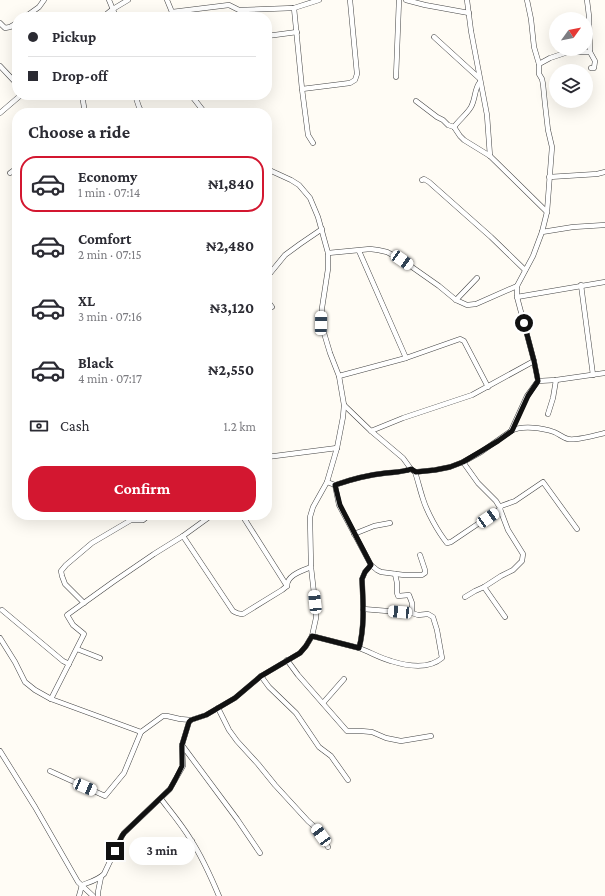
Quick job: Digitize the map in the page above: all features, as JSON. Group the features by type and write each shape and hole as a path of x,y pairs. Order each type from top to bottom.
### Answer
{"street":[{"path":"32,12 39,7 44,0"},
{"path":"109,0 114,12"},
{"path":"109,12 128,0"},
{"path":"166,0 172,12"},
{"path":"183,12 228,3 239,10 294,8 319,0"},
{"path":"302,89 350,83 355,80 357,74 350,0"},
{"path":"396,77 399,0"},
{"path":"406,0 469,13"},
{"path":"467,0 471,31 487,115 490,156"},
{"path":"512,431 528,396 538,381 517,297 517,286 533,256 542,232 546,212 552,147 548,130 542,78 539,74 539,64 534,47 528,0"},
{"path":"587,0 588,12"},
{"path":"294,8 308,135 313,144"},
{"path":"0,23 5,28 12,26"},
{"path":"272,35 297,32"},
{"path":"434,37 480,80"},
{"path":"539,64 556,56"},
{"path":"593,56 595,61 593,68"},
{"path":"0,66 12,79"},
{"path":"454,127 472,106 480,80"},
{"path":"0,113 15,100"},
{"path":"194,100 200,108"},
{"path":"416,101 454,127 464,140 490,156 546,212"},
{"path":"50,771 105,796 124,773 141,732 163,716 191,720 206,715 235,698 261,676 300,653 312,636 316,618 311,567 310,517 313,507 327,482 337,448 344,406 339,376 321,323 328,269 328,253 322,229 314,205 306,192 291,180 272,171"},
{"path":"549,177 597,174 605,172"},
{"path":"422,180 424,179 430,182 525,270"},
{"path":"542,232 573,227 605,225"},
{"path":"272,271 285,255 322,229"},
{"path":"328,253 378,250 387,252 424,275 456,300 467,305 476,304 517,286"},
{"path":"359,251 406,358"},
{"path":"456,300 477,278"},
{"path":"517,297 605,282"},
{"path":"581,286 594,375"},
{"path":"339,376 406,358 460,339 464,341 488,387"},
{"path":"371,431 403,418 472,395 534,361"},
{"path":"538,381 605,373"},
{"path":"548,414 553,398 556,380"},
{"path":"344,406 403,458 413,471 427,510 447,543 451,542 500,508 515,501 543,482 577,529"},
{"path":"327,482 335,485 353,479 386,473 442,469 450,467 463,462 487,448 516,428 540,429 554,432 569,439 605,433"},
{"path":"272,456 337,448"},
{"path":"463,462 478,483 499,506 508,530 523,554 522,561 513,570 465,597"},
{"path":"335,485 340,505 371,565 376,570 404,575 422,575 425,573 425,570 420,555"},
{"path":"84,603 65,584 62,576 62,570 92,543 131,520 143,520"},
{"path":"52,699 84,634 73,625 67,615 205,520"},
{"path":"245,520 287,586"},
{"path":"354,534 374,526 390,523"},
{"path":"183,536 233,611 237,613 243,614 287,586 287,582 290,578 311,567"},
{"path":"359,648 363,628 362,579 365,572 371,565"},
{"path":"395,574 397,583 396,593 398,596 409,595 412,603 412,613"},
{"path":"484,587 505,617"},
{"path":"312,636 359,648 390,661 415,666 433,664 442,658 433,617 428,614 418,615 412,613 363,609"},
{"path":"2,610 63,661 69,664"},
{"path":"0,638 25,682 35,690 52,699 141,732"},
{"path":"77,649 100,658"},
{"path":"287,660 298,675 347,731 372,732 386,738 402,741 431,736"},
{"path":"261,676 269,687 296,713 319,747 331,756 348,780"},
{"path":"322,703 344,679"},
{"path":"218,708 229,730 237,741 294,806 316,828 328,847"},
{"path":"82,885 94,881 104,874 122,836 170,789 182,766 182,745 189,722 191,720"},
{"path":"182,745 237,819 260,854"},
{"path":"0,751 35,807 78,882 93,896"},
{"path":"161,799 192,841 219,896"},
{"path":"180,859 192,841"},
{"path":"98,896 101,877"},
{"path":"79,896 82,885"}],"route":[{"path":"115,851 124,833 170,789 182,766 182,745 189,722 191,720 206,715 235,698 261,676 300,653 312,636 359,648 363,628 362,579 365,572 371,565 340,505 335,485 353,479 386,473 403,472 411,469 416,472 450,467 481,452 512,431 528,396 538,381 524,323"}]}
